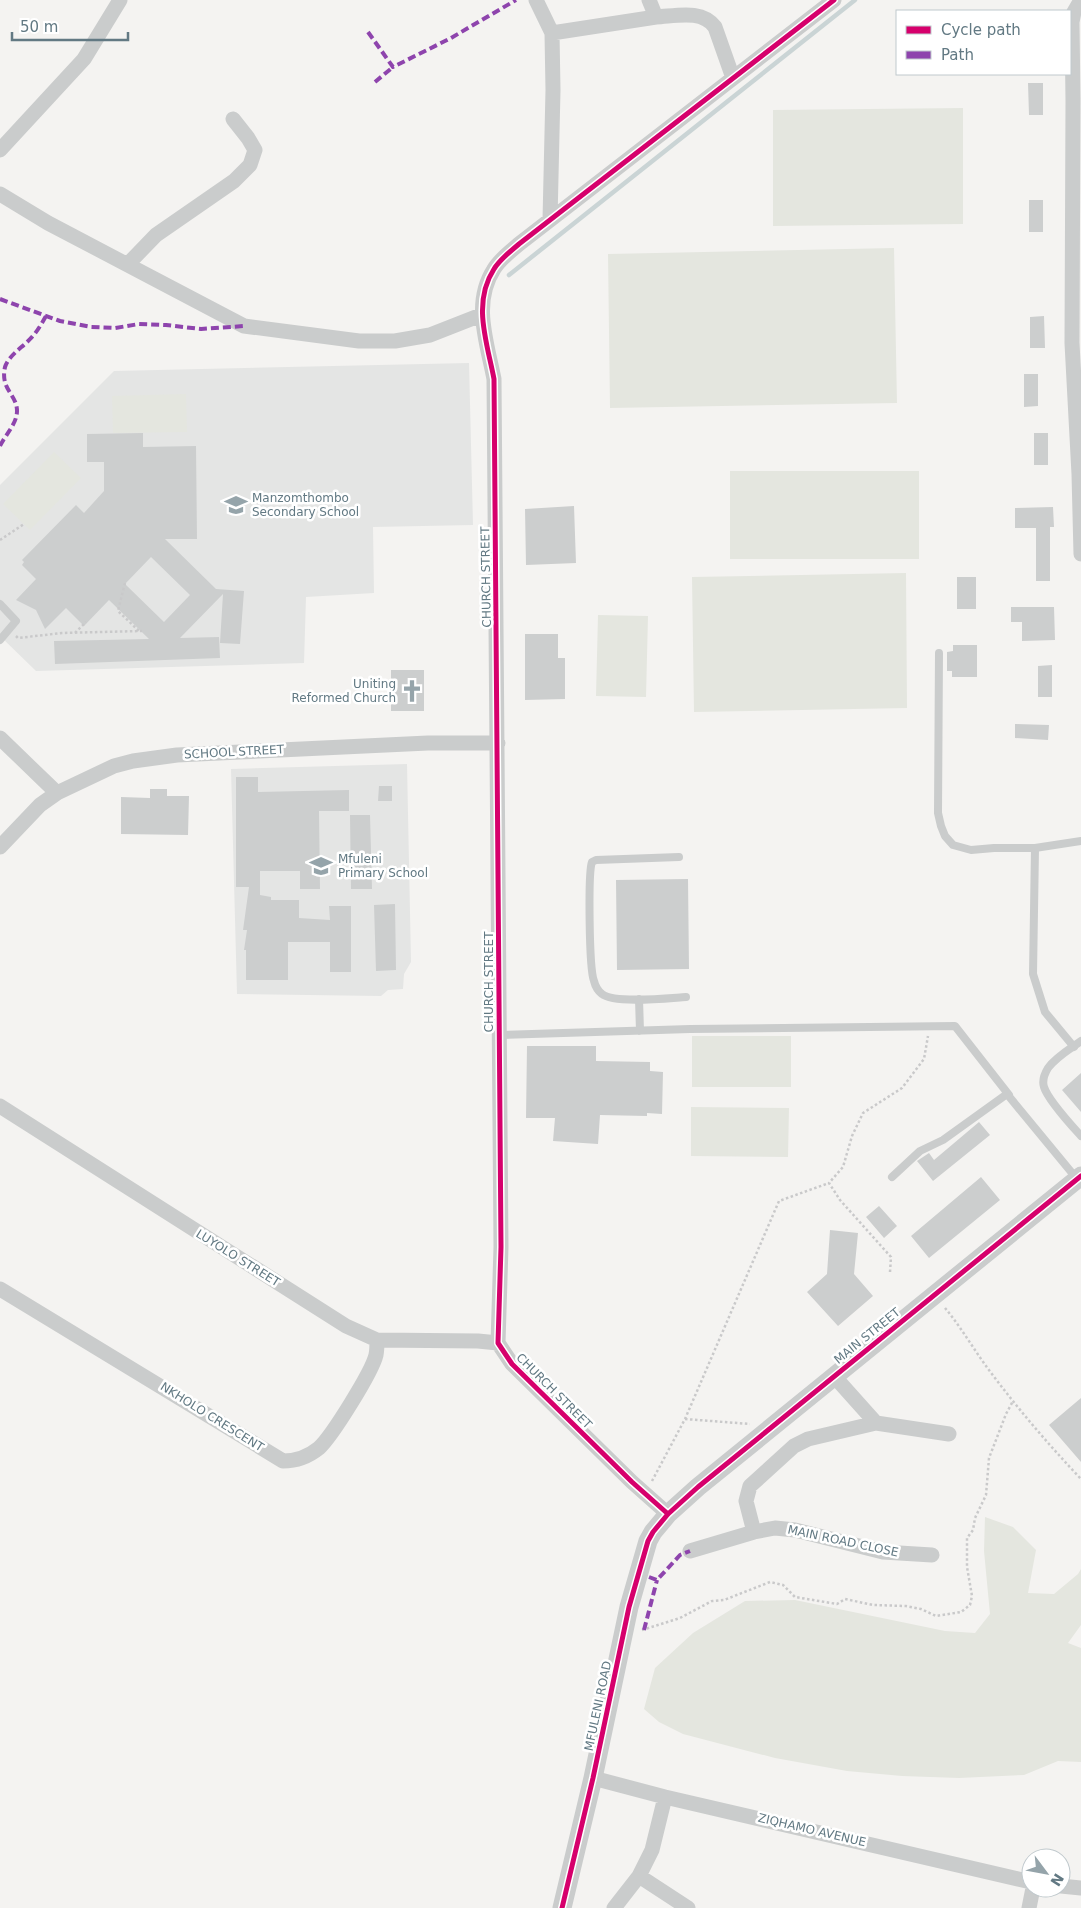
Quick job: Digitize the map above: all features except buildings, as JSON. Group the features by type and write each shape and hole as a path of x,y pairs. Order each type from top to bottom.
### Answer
{"street":[{"path":"0,150 84,59 120,0"},
{"path":"536,0 552,33 553,90 550,220"},
{"path":"649,0 656,17"},
{"name":"CHURCH STREET","path":"668,1514 632,1482 512,1364 498,1343 501,1247 494,379 481,316 484,290 495,268 519,244 834,0"},
{"path":"1081,0 1074,12 1072,22 1081,554"},
{"path":"552,33 656,17 701,16 710,20 715,27 733,78"},
{"path":"128,264 156,235 219,193 250,165 255,150 233,119"},
{"path":"0,194 48,223 244,326 359,341 395,341 430,335 481,316"},
{"path":"0,738 57,793"},
{"name":"SCHOOL STREET","path":"0,847 40,805 57,793 114,766 133,761 177,754 428,743 498,743"},
{"name":"LUYOLO STREET","path":"0,1106 346,1326 377,1340 478,1341 498,1343"},
{"name":"MAIN STREET","path":"668,1514 834,1376 1079,1178"},
{"name":"NKHOLO CRESCENT","path":"0,1289 283,1460 300,1460 319,1447 331,1432 373,1365 377,1340"},
{"path":"834,1376 876,1423"},
{"path":"754,1532 747,1509 747,1493 750,1486 794,1446 808,1439 876,1423 949,1434"},
{"name":"MFULENI ROAD","path":"562,1908 593,1778 629,1607 643,1558 653,1532 668,1514"},
{"name":"MAIN ROAD CLOSE","path":"690,1551 754,1532 786,1528 883,1552 932,1555"},
{"name":"ZIQHAMO AVENUE","path":"593,1778 666,1797 1021,1880"},
{"path":"614,1908 639,1876 652,1850 666,1797"},
{"path":"639,1876 688,1908"}],"lane":[{"path":"0,604 16,621 1,639"},
{"path":"939,653 938,813 945,836 953,845 971,850 1035,848 1081,841"},
{"path":"1035,848 1033,974 1045,1012 1074,1046"},
{"path":"679,857 596,860 590,864 590,956 593,980 597,988 606,996 639,1000 686,997"},
{"path":"639,1000 640,1030"},
{"path":"500,1035 640,1030 955,1026 1009,1095 1079,1178"},
{"path":"1081,1041 1048,1068 1043,1086 1054,1103 1081,1136"},
{"path":"892,1177 920,1151 943,1140 1005,1094 1009,1095"}],"path":[{"path":"0,540 24,524"},
{"path":"10,630 18,638 75,633 140,631 118,611 125,583"},
{"path":"75,633 86,622"},
{"path":"650,1484 685,1419 779,1201 830,1183 843,1167 852,1136 863,1113 902,1088 924,1058 929,1027"},
{"path":"830,1183 840,1200 891,1257 890,1272"},
{"path":"945,1308 960,1326 990,1372 1044,1440 1081,1479"},
{"path":"685,1419 747,1422 752,1425"}],"shaded area":[{"path":"963,108 963,224 773,226 773,110"},
{"path":"894,248 897,403 610,408 608,254"},
{"name":"Manzomthombo Secondary School","path":"469,363 473,525 373,527 374,593 306,597 304,663 36,671 0,636 0,485 114,371"},
{"path":"186,394 187,432 113,433 112,396"},
{"path":"54,452 81,478 30,530 3,504"},
{"path":"730,471 919,471 919,559 730,559"},
{"path":"906,573 907,708 694,712 692,577"},
{"path":"598,615 648,616 646,697 596,696"},
{"name":"Mfuleni Primary School","path":"407,764 411,962 404,974 403,989 388,990 381,996 237,994 231,769"},
{"path":"692,1036 791,1036 791,1087 692,1087"},
{"path":"691,1107 789,1108 788,1157 691,1156"},
{"path":"985,1517 1013,1527 1036,1550 1028,1593 1054,1594 1078,1574 1081,1569 1081,1625 1068,1643 1081,1648 1081,1762 1058,1761 1024,1775 959,1778 902,1776 847,1771 775,1758 683,1734 659,1722 644,1709 655,1668 693,1633 745,1601 795,1600 945,1631 975,1633 990,1614 984,1551"}],"waterway":[{"path":"509,275 855,0"}],"marked path":[{"path":"368,32 393,67 451,38 516,0"},
{"path":"375,82 393,67"},
{"path":"0,299 60,321 91,327 115,328 139,324 201,329 244,326"},
{"path":"0,446 13,425 17,411 5,381 5,367 13,355 35,333 46,316"},
{"path":"649,1577 657,1580 680,1555 690,1551"},
{"path":"644,1630 657,1580"}],"cycle path":[{"path":"668,1514 632,1482 512,1364 498,1343 501,1247 494,379 485,337 482,309 487,282 496,265 506,255 834,0"},
{"path":"562,1908 593,1778 629,1607 648,1541 653,1532 668,1514 698,1487 1081,1176"}],"place":[{"name":"Manzomthombo Secondary School","path":"236,505"},
{"name":"Uniting Reformed Church","path":"412,691"},
{"name":"Mfuleni Primary School","path":"321,866"}]}
